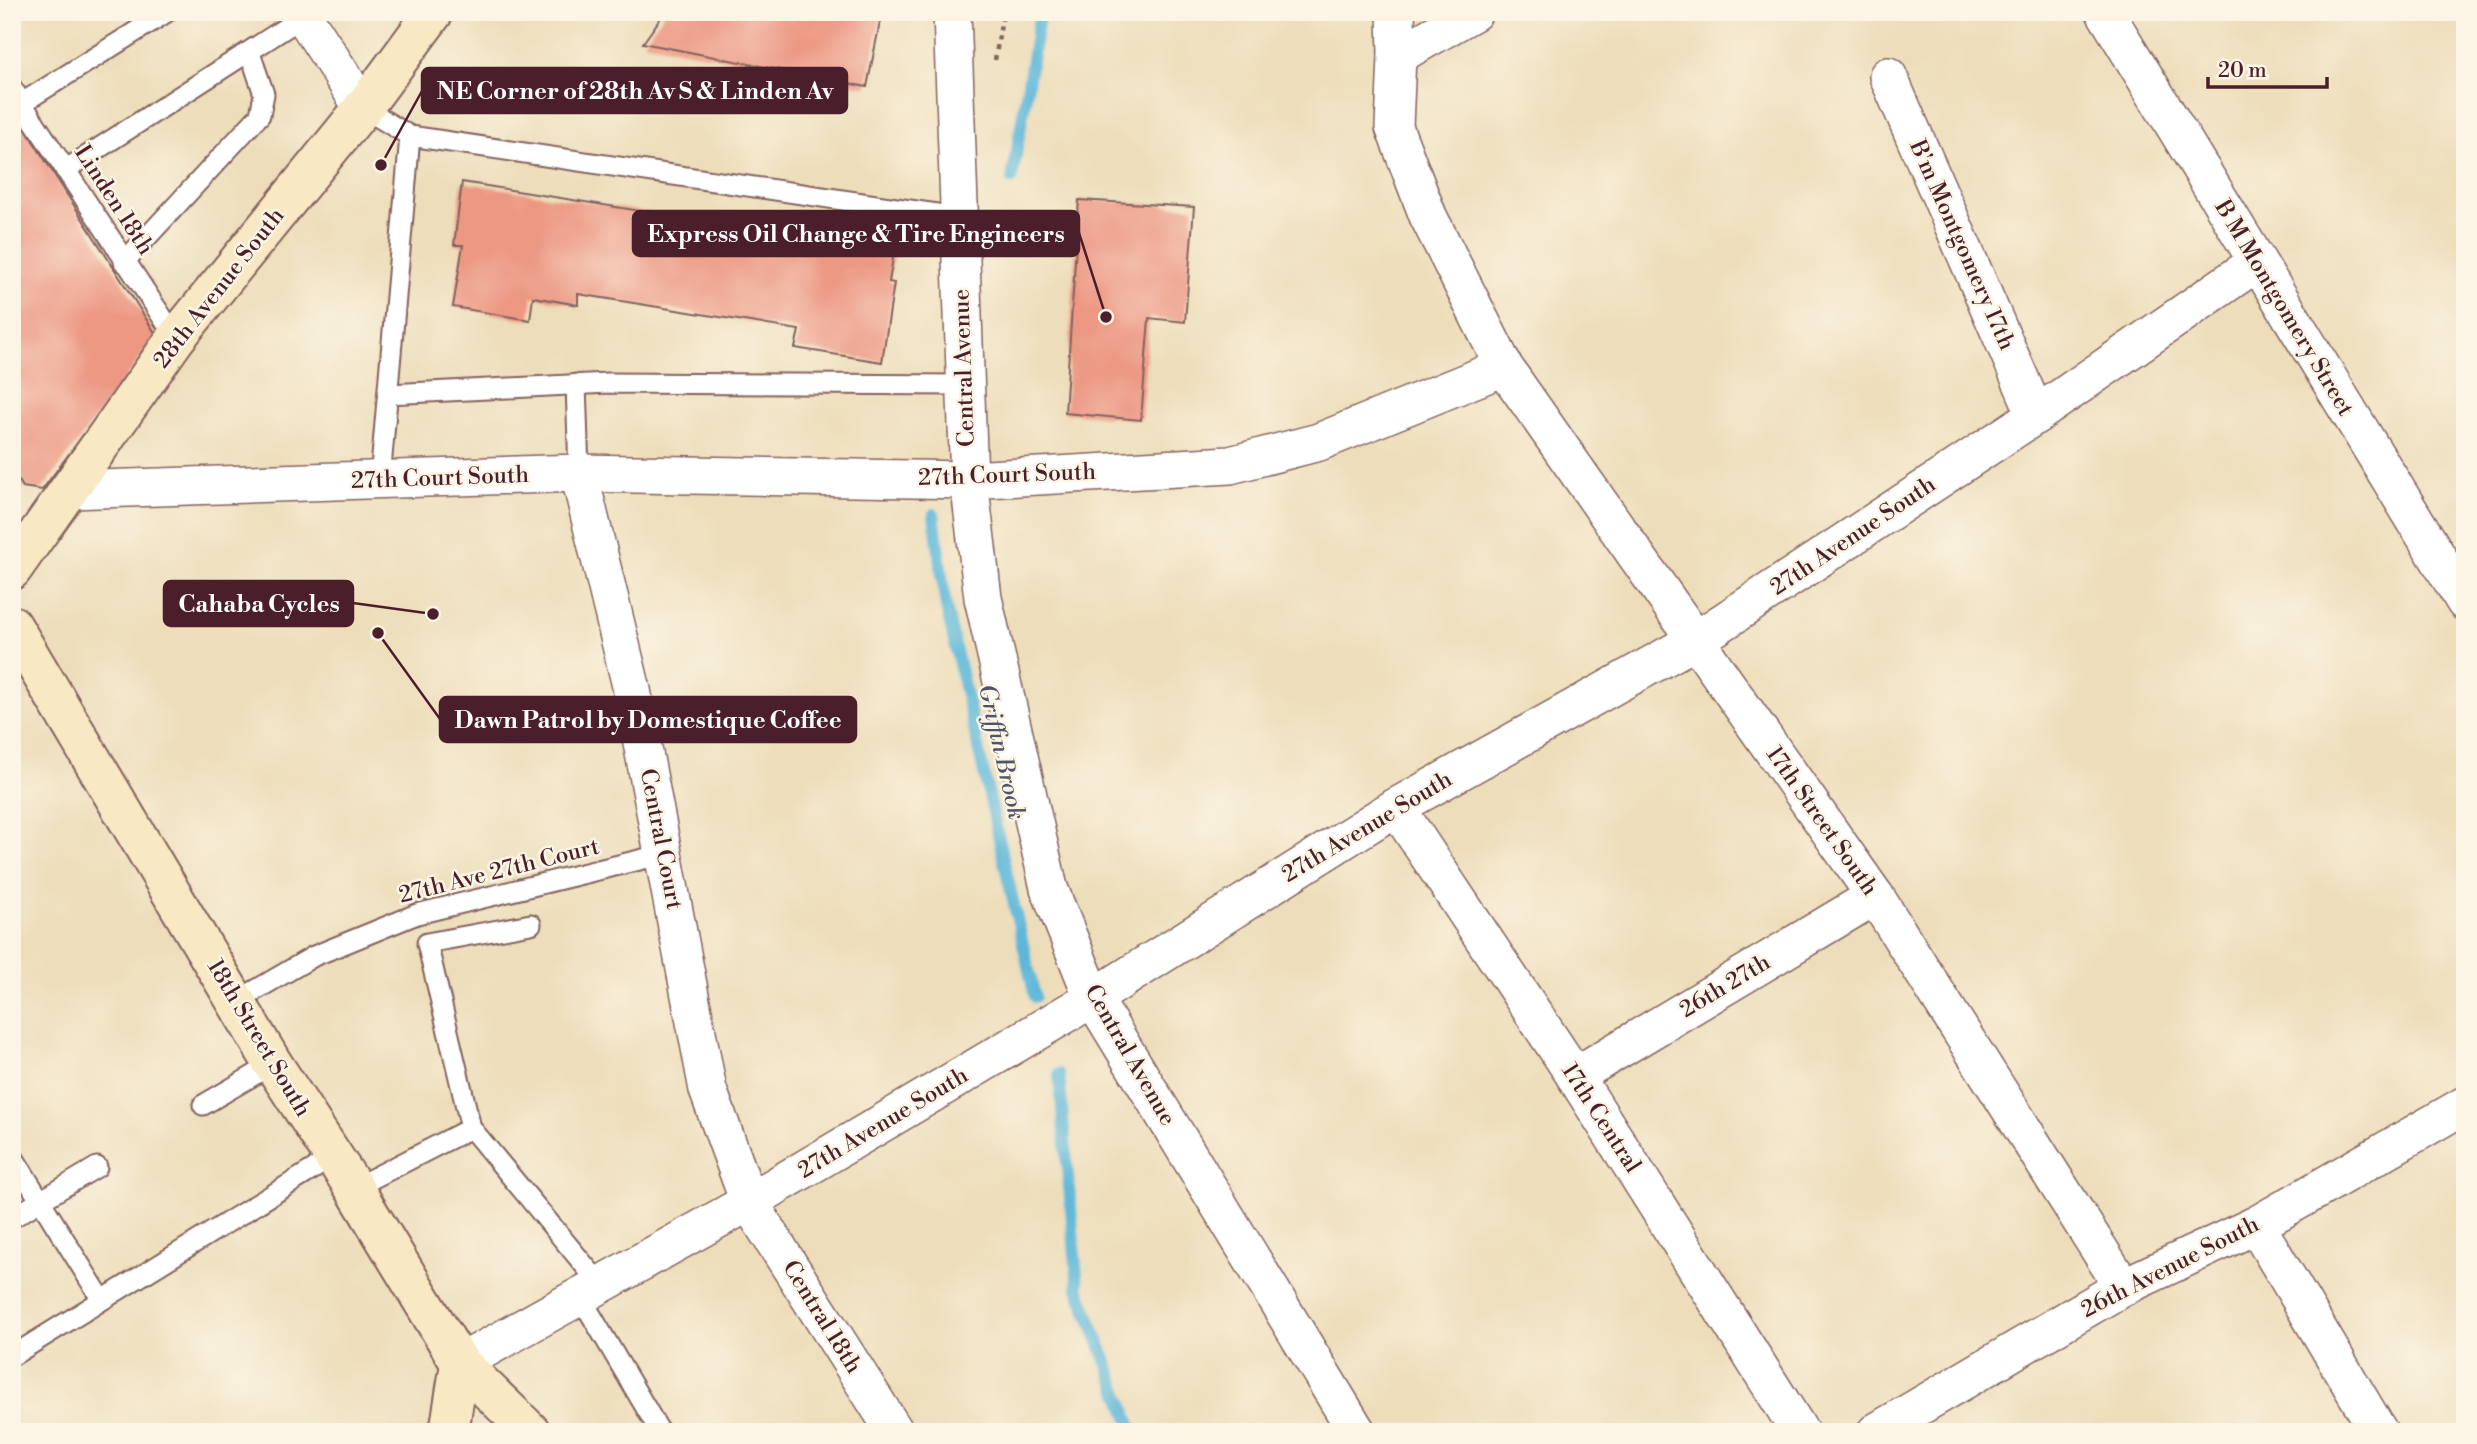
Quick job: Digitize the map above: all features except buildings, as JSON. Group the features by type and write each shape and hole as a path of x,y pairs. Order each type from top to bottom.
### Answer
{"main road":[{"name":"28th Avenue South","path":"12,570 176,338 363,108 434,12"},
{"name":"18th Street South","path":"12,625 274,1064 354,1188 460,1363 531,1432"},
{"path":"449,1432 460,1363"}],"street":[{"name":"Central Avenue","path":"952,12 957,217 969,480 983,598 1049,888 1093,998 1357,1432"},
{"path":"1396,12 1394,127 1428,216 1504,367"},
{"path":"1397,56 1474,12"},
{"name":"B M Montgomery Street","path":"2105,12 2465,603"},
{"path":"303,14 363,108"},
{"name":"B'm Montgomery 17th","path":"1888,76 2036,415"},
{"name":"27th Avenue South","path":"460,1363 750,1202 1093,998 1396,807 1696,640 2036,415 2256,263"},
{"name":"27th Court South","path":"69,490 579,473 969,480 1230,465 1319,442 1504,367"},
{"name":"17th Street South","path":"1504,367 1875,896 2123,1287"},
{"name":"Central Court","path":"579,473 632,690 708,1090 750,1202"},
{"name":"17th Central","path":"1396,807 1575,1076 1800,1432"},
{"name":"26th 27th","path":"1575,1076 1875,896"},
{"name":"26th Avenue South","path":"1876,1432 2123,1287 2256,1225 2465,1105"},
{"name":"Central 18th","path":"750,1202 895,1432"},
{"path":"2256,1225 2379,1432"}],"lane":[{"path":"17,96 167,12"},
{"path":"65,170 250,53 303,14"},
{"path":"124,262 260,116 264,94 250,53"},
{"name":"Linden 18th","path":"17,96 176,338"},
{"path":"363,108 410,136 957,217"},
{"path":"380,480 410,136"},
{"path":"388,394 576,384 964,386"},
{"path":"576,384 579,473"},
{"name":"27th Ave 27th Court","path":"237,1000 314,956 417,914 664,854"},
{"path":"438,909 444,940"},
{"path":"531,924 427,943 471,1128 590,1290 660,1432"},
{"path":"203,1105 274,1064"},
{"path":"354,1188 471,1128"},
{"path":"12,1155 102,1300"},
{"path":"12,1356 332,1157"},
{"path":"12,1218 97,1167"}],"waterway":[{"name":"Griffin Brook","path":"1012,179 1040,12"},
{"name":"Griffin Brook","path":"934,514 946,607 1035,997"},
{"name":"Griffin Brook","path":"1059,1074 1078,1288 1134,1432"}],"place":[{"name":"NE Corner of 28th Av S & Linden Av","path":"381,165"},
{"name":"Express Oil Change & Tire Engineers","path":"1106,317"},
{"name":"Cahaba Cycles","path":"433,614"},
{"name":"Dawn Patrol by Domestique Coffee","path":"378,633"}]}
